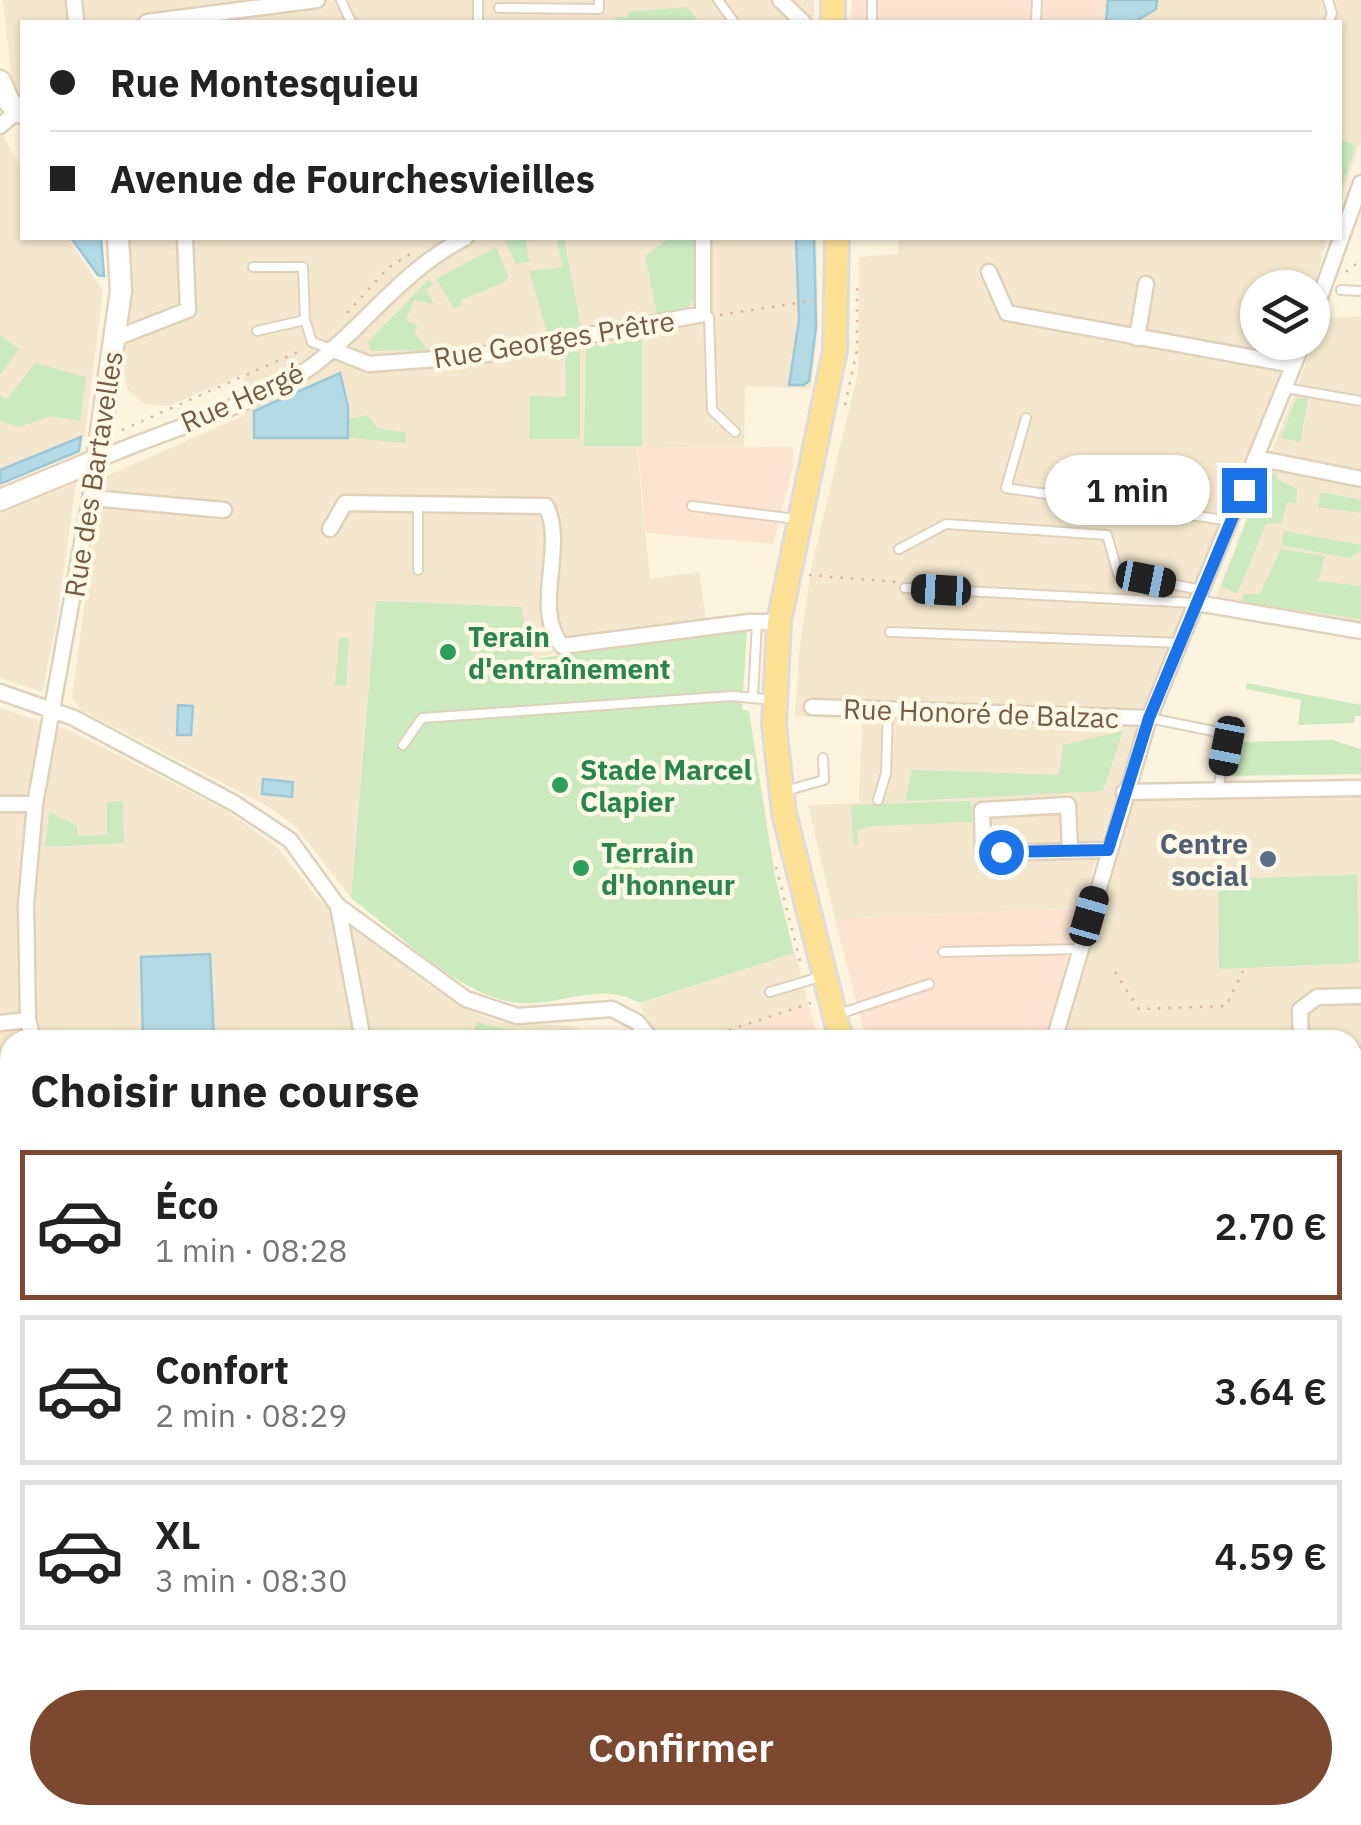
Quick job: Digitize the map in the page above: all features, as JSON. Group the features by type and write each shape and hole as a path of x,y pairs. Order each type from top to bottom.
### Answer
{"main road":[{"path":"836,240 834,366 800,520 768,622 764,698 780,792 838,1030"}],"street":[{"path":"162,20 317,0"},
{"path":"780,0 801,20"},
{"path":"0,81 20,112 0,126"},
{"path":"1350,216 1361,183"},
{"name":"Rue des Bartavelles","path":"30,1030 26,904 35,804 116,338 121,290 118,240"},
{"path":"116,338 188,310 185,240"},
{"name":"Rue Hergé","path":"97,460 282,382 318,362 420,264 462,240"},
{"name":"Rue Georges Prêtre","path":"331,349 370,364 476,356 706,315 703,240"},
{"path":"1330,271 1341,240"},
{"path":"988,272 1007,313 1294,366"},
{"path":"1136,338 1146,284"},
{"path":"1057,1030 1124,792 1149,718 1296,360"},
{"path":"1257,458 1361,479"},
{"path":"0,500 97,460"},
{"path":"91,498 224,510"},
{"path":"330,529 345,503 546,506 552,518 550,596 554,636 562,646 768,622"},
{"path":"1200,597 1361,631"},
{"path":"0,692 54,710 234,802 290,840 338,906 466,999 518,1016 612,1009 644,1030"},
{"name":"Rue Honoré de Balzac","path":"812,707 1149,718"},
{"path":"1124,792 1361,788"},
{"path":"0,804 35,804"},
{"path":"1070,849 1068,805 982,810 983,853 1108,850"},
{"path":"338,906 361,1030"},
{"path":"1301,1030 1300,1010 1317,997 1361,996"},
{"path":"0,1023 28,1020"}],"lane":[{"path":"498,8 599,9 599,0"},
{"path":"254,267 302,267 305,320 312,342 331,349"},
{"path":"1341,290 1361,291"},
{"path":"706,315 712,410 734,432"},
{"path":"257,331 305,320"},
{"path":"1285,388 1361,401"},
{"path":"1026,418 1006,488 1231,521"},
{"path":"418,503 418,570"},
{"path":"692,506 800,520"},
{"path":"899,550 946,524 1107,535 1118,574 1200,597"},
{"path":"905,588 1200,597"},
{"path":"890,632 1180,643"},
{"path":"403,745 422,718 764,698"},
{"path":"878,800 886,773 888,710"},
{"path":"1149,718 1228,734 1218,790"},
{"path":"780,792 824,780 824,758"},
{"path":"943,952 1080,949"},
{"path":"770,992 824,976"},
{"path":"834,1014 872,1006 929,984"}],"path":[{"path":"341,320 388,268 422,247"},
{"path":"842,415 857,350 857,272"},
{"path":"706,315 812,301"},
{"path":"117,431 247,377 312,342"},
{"path":"804,575 897,582 905,588"},
{"path":"1114,972 1138,1009 1226,1006 1243,971"},
{"path":"729,1030 810,1003"},
{"path":"0,1372 0,1490"}],"shaded area":[{"path":"3,0 814,0 814,20 20,20 20,96 12,83"},
{"path":"852,0 1102,0 1102,20 851,20"},
{"path":"1102,0 1361,0 1361,141 1342,194 1342,20 1102,20"},
{"path":"0,131 20,165 20,240 69,240 103,291 85,435 0,470"},
{"path":"129,240 817,240 818,328 811,389 745,386 744,447 637,448 650,579 699,572 706,619 644,627 533,659 376,601 351,898 297,828 269,807 81,710 72,696 102,478 245,415 244,374 168,406 145,404 127,389 123,367 133,293"},
{"path":"898,240 1326,240 1319,270 1240,270 1240,360 1286,360 1136,729 1081,908 835,919 808,805 859,803 862,720 795,716 811,569 858,372 859,257 898,254"},
{"path":"1361,316 1361,622 1216,597 1307,360 1330,360 1331,318"},
{"path":"793,447 793,467 773,544 646,533 638,448"},
{"path":"76,483 57,619 42,692 0,678 0,514"},
{"path":"0,708 71,731 226,810 277,847 319,900 428,984 473,1012 498,1022 582,1030 0,1030"},
{"path":"1361,796 1361,1030 1064,1030 1130,801"},
{"path":"1081,908 1049,1030 863,1030 835,919"},
{"path":"795,952 809,1007 739,1030 653,1030 639,1004"},
{"path":"809,1007 815,1030 739,1030"}],"green space":[{"path":"687,7 697,20 615,20 628,17 628,12"},
{"path":"1342,141 1356,145 1342,186"},
{"path":"504,240 533,240 526,241 529,262 516,264"},
{"path":"557,240 564,240 581,327 547,333 529,271 562,267"},
{"path":"666,240 693,240 697,294 687,309 657,314 645,256"},
{"path":"496,247 508,276 505,282 461,300 462,305 454,309 436,279"},
{"path":"429,279 433,285 426,290 434,304 414,300 406,320 418,326 414,331 428,350 371,351 368,342"},
{"path":"0,335 19,349 0,375"},
{"path":"633,335 642,340 642,446 584,446 586,348 629,341"},
{"path":"565,348 580,353 580,439 529,439 530,396 566,397"},
{"path":"35,363 86,377 80,421 51,416 19,427 0,421 0,395 6,400"},
{"path":"1308,398 1300,442 1281,438 1296,399"},
{"path":"367,415 377,428 406,433 406,443 350,438 349,419"},
{"path":"1276,472 1277,479 1297,489 1296,504 1287,502 1281,523 1266,524 1237,594 1221,586 1263,480"},
{"path":"1321,492 1361,500 1361,513 1318,507"},
{"path":"1284,531 1361,545 1361,552 1349,558 1281,545"},
{"path":"1281,549 1325,556 1318,581 1361,586 1361,619 1241,602 1244,594 1260,594"},
{"name":"Stade Marcel Clapier","path":"376,601 521,607 533,659 747,628 742,710 749,711 775,876 794,953 640,1003 608,994 512,1002 470,987 448,974 351,898"},
{"path":"339,638 349,638 346,686 335,685"},
{"path":"1247,683 1361,705 1361,716 1355,716 1354,723 1298,725 1301,700 1246,689"},
{"path":"1123,731 1103,791 905,801 912,770 1059,775 1063,745"},
{"path":"1333,740 1361,749 1361,774 1230,776 1236,742"},
{"path":"123,801 124,843 45,847 49,812 77,826 78,836 107,835 107,802"},
{"path":"971,801 972,822 873,826 857,830 858,845 853,845 851,805"},
{"path":"1357,875 1359,963 1219,969 1218,879"},
{"path":"477,1022 523,1030 474,1030"}],"water":[{"path":"1108,0 1157,0 1156,9 1137,20 1106,20"},
{"path":"72,240 101,240 104,276 98,275"},
{"path":"796,240 814,240 816,327 809,381 789,385 799,320"},
{"path":"340,373 348,407 348,438 254,438 254,411"},
{"path":"81,437 79,451 0,484 0,470"},
{"path":"178,705 193,706 191,735 177,735"},
{"path":"263,779 293,782 292,797 262,794"},
{"path":"210,954 214,1030 143,1030 141,957"}],"place":[{"name":"Terain d'entraînement","path":"448,652"},
{"name":"Stade Marcel Clapier","path":"560,785"},
{"name":"Centre social","path":"1268,859"},
{"name":"Terrain d'honneur","path":"581,868"}],"route":[{"path":"1001,852 1108,850 1149,718 1244,490"}]}
